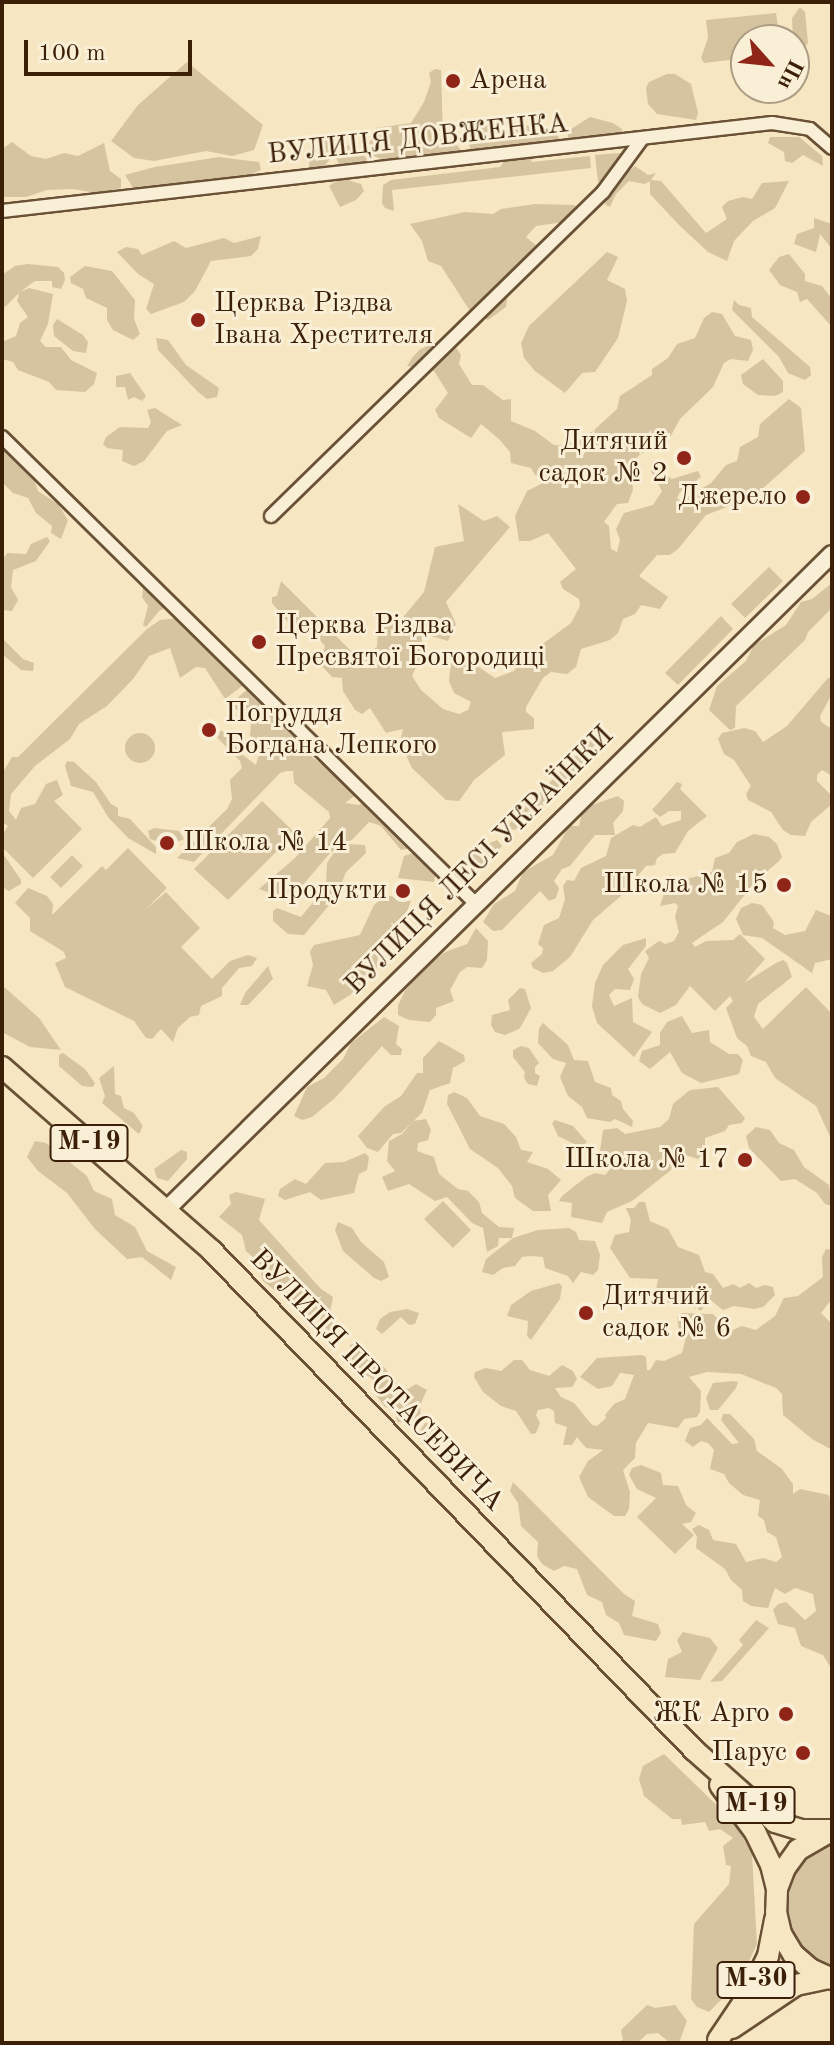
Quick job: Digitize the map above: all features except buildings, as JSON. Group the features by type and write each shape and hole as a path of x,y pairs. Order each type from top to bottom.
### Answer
{"highway":[{"name":"ВУЛИЦЯ ПРОТАСЕВИЧА","path":"2,1067 167,1209 694,1750 775,1822 801,1830 832,1831"},
{"name":"ВУЛИЦЯ ПРОТАСЕВИЧА","path":"694,1750 755,1832 771,1865 777,1889"},
{"path":"777,1889 785,1868 798,1850 832,1831"},
{"name":"М-19","path":"777,1889 776,1912 781,1934 793,1954 810,1969 831,1978"},
{"name":"М-30","path":"716,2042 751,1991 768,1956 776,1912"},
{"name":"М-30","path":"716,2042 796,1985 831,1978"}],"main road":[{"name":"ВУЛИЦЯ ЛЕСІ УКРАЇНКИ","path":"167,1209 832,554"}],"street":[{"name":"ВУЛИЦЯ ДОВЖЕНКА","path":"2,211 786,123 810,129 832,148"},
{"path":"271,516 603,192 642,139"},
{"path":"2,437 475,903"}],"shaded area":[{"path":"800,7 805,12 806,24 792,24 792,18"},
{"path":"776,13 778,24 730,24 730,60 704,63 701,58 708,38 706,20"},
{"path":"187,62 263,125 254,150 232,156 206,151 154,161 134,158 111,141 138,105"},
{"path":"435,69 441,70 443,137 458,146 461,151 458,157 446,152 386,160 373,156 369,144 376,128 411,123 424,102 431,82 429,73"},
{"path":"675,74 691,84 698,113 696,120 657,114 648,104 646,88 649,82"},
{"path":"590,117 613,123 622,129 622,137 568,138 568,131"},
{"path":"502,120 515,125 522,123 539,131 552,127 561,141 502,146 493,153 471,151 466,133"},
{"path":"326,133 336,140 336,149 320,174 314,175 309,167 310,141"},
{"path":"770,137 799,137 822,156 823,166 803,155 792,163 785,161 784,152 768,143"},
{"path":"12,142 31,156 46,159 64,153 78,156 104,143 110,171 121,179 121,188 98,193 72,189 47,190 26,197 2,197 2,149"},
{"path":"349,145 361,151 367,159 364,165 340,166 336,158 339,149"},
{"path":"585,148 586,151 532,158 531,162 590,156 591,168 392,190 394,211 385,208 382,203 383,185 391,180 500,167 504,161 383,173"},
{"path":"620,153 621,157 605,180 598,182 595,155"},
{"path":"219,157 259,162 261,170 243,178 150,189 133,188 125,175 155,167"},
{"path":"635,166 648,175 656,173 651,180 661,181 706,233 727,219 722,207 728,201 743,197 752,199 762,183 789,181 775,208 753,221 734,241 727,261 708,252 679,225 650,194 650,181 645,184 629,181 616,194 610,207 606,205 604,200 609,188"},
{"path":"341,178 361,184 364,191 356,200 340,207 329,186"},
{"path":"535,204 575,205 577,213 564,222 536,226 526,237 538,247 508,292 506,307 488,320 470,311 441,266 428,261 422,241 410,224 465,212 493,214 501,209"},
{"path":"814,218 832,224 832,249 820,234 816,252 794,244 797,234 814,228"},
{"path":"261,236 258,249 251,256 211,261 195,291 184,302 151,314 146,309 154,284 138,274 117,252 126,247 138,249 142,255 174,241 186,248 224,238 234,243"},
{"path":"607,252 618,257 607,280 625,289 627,301 618,338 595,372 582,373 565,393 535,371 524,358 521,343 529,326"},
{"path":"789,254 805,274 805,281 822,286 832,299 832,327 807,299 800,302 797,292 780,285 769,270 779,257"},
{"path":"15,266 58,267 64,273 61,289 52,287 52,281 35,281 20,292 29,288 53,294 48,324 40,341 46,347 61,347 71,360 97,373 94,384 85,392 56,390 49,382 18,370 13,362 2,359 2,342 16,336 20,323 28,317 17,301 19,293 5,307 2,304 2,275"},
{"path":"85,266 112,271 135,300 134,319 140,334 133,340 113,330 107,320 107,308 86,298 83,289 71,283 70,277"},
{"path":"734,300 751,308 752,317 810,367 811,375 805,380 788,373 779,357 732,310"},
{"path":"712,312 722,314 735,336 751,340 753,350 748,361 731,359 724,363 713,387 680,419 669,439 660,439 630,463 633,490 628,503 617,504 604,522 609,526 611,549 617,552 620,540 616,529 624,513 653,505 662,491 651,471 654,467 672,479 698,471 701,477 680,492 677,498 680,501 711,483 726,465 737,461 740,447 758,437 760,424 789,399 801,408 805,451 753,497 706,515 678,549 670,555 657,555 639,576 668,597 660,609 641,605 635,614 623,619 618,633 610,640 581,649 576,667 567,674 551,672 543,678 526,707 526,712 534,718 534,729 502,732 505,755 474,780 459,801 446,800 412,768 400,742 403,729 386,733 370,708 362,714 355,710 343,691 342,678 332,677 320,664 325,646 304,622 299,629 292,627 272,603 272,597 277,596 281,581 356,656 365,655 377,647 378,630 400,621 424,592 435,547 464,541 458,504 484,521 497,516 510,527 446,602 456,624 448,641 421,633 423,652 412,676 421,690 443,709 459,714 468,710 471,702 454,693 449,681 451,660 461,655 495,678 514,671 521,660 571,623 580,606 579,599 563,589 560,582 576,569 548,533 530,541 519,541 515,516 527,491 545,482 543,478 535,475 531,468 511,463 510,452 481,424 471,438 439,418 435,410 448,393 434,371 407,366 419,350 434,343 455,346 461,355 459,364 472,385 483,385 503,400 511,399 511,421 535,431 554,445 564,446 593,431 617,409 620,396 652,375 652,369 668,358 677,344 695,338 704,318"},
{"path":"57,319 83,335 88,342 86,353 73,351 54,336 53,325"},
{"path":"156,338 168,340 186,365 219,388 217,397 207,399 197,391 158,350"},
{"path":"763,359 783,381 783,392 775,396 758,395 743,384 741,375"},
{"path":"130,373 146,396 142,401 134,397 128,400 125,387 116,387 116,376"},
{"path":"155,408 182,425 167,431 144,461 134,466 122,461 123,450 107,448 103,444 106,437 120,427 148,428 151,422 147,410"},
{"path":"2,443 22,469 33,476 38,491 58,504 68,520 61,539 51,533 52,526 36,513 28,498 13,493 2,482"},
{"path":"47,537 50,541 36,561 13,570 11,587 18,600 12,611 2,610 2,561 7,553 26,554 31,544"},
{"path":"769,567 783,581 745,618 731,604"},
{"path":"832,583 832,608 808,632 805,640 736,706 735,728 730,730 709,710 717,686 746,661 754,645 786,625 801,602 812,599"},
{"path":"143,588 154,589 168,607 159,611 146,627 143,625 148,606 142,597"},
{"path":"721,616 733,629 678,685 665,673"},
{"path":"180,618 245,684 225,699 205,668 196,667 180,678 170,648 149,656 133,679 107,706 79,724 70,739 35,766 11,794 9,811 16,820 21,808 35,804 46,784 57,780 63,795 54,801 82,829 33,878 2,847 2,835 8,826 2,822 2,774 12,757 18,757 147,629 160,620"},
{"path":"2,638 23,659 34,663 33,671 21,670 2,654"},
{"path":"828,678 832,678 832,694 820,716 821,722 832,729 832,776 822,770 817,775 817,781 832,796 832,804 811,822 805,836 791,835 783,830 771,812 748,800 746,794 751,786 734,760 724,754 718,739 722,733 744,728 755,731 763,742 787,726"},
{"path":"251,686 262,694 258,702 269,697 292,731 300,739 309,741 315,751 312,757 324,766 332,763 357,794 345,803 359,805 364,801 408,841 407,849 401,850 381,826 369,822 353,839 331,852 302,886 281,897 259,889 295,858 330,818 329,812 294,783 293,771 287,771 280,773 194,862 177,858 227,809 232,799 230,780 242,768 240,761 209,729 213,727 230,735 239,752 256,765 261,746 268,745 265,736 262,741 250,736 251,723 241,724 240,713 231,704"},
{"path":"603,728 609,741 599,753 551,796 521,830 504,829"},
{"path":"140,733 150,738 155,748 150,758 140,763 130,758 125,748 130,738"},
{"path":"67,761 74,762 96,782 111,804 118,808 118,816 130,819 156,847 156,854 128,838 108,817 93,792 71,786 65,766"},
{"path":"677,782 682,784 680,789 707,816 688,831 675,853 663,854 657,858 655,865 646,866 621,896 593,920 570,957 553,971 543,973 533,968 531,963 542,954 543,948 538,944 544,925 559,918 565,899 563,886 567,880 574,881 581,868 606,856 611,838 633,825 640,827 656,817 662,826 681,820 681,811 669,811 660,817 652,810"},
{"path":"618,796 624,801 623,811 613,823 615,835 595,835 570,866 562,869 554,881 559,888 556,898 549,901 540,891 502,930 493,931 483,922 494,904 515,891 523,872 553,855 569,826 579,826 583,808"},
{"path":"262,801 295,833 228,900 194,869"},
{"path":"154,828 179,831 184,839 170,845 150,839 148,831"},
{"path":"754,834 769,837 777,844 782,857 755,882 723,922 692,943 695,947 706,941 733,940 740,934 765,959 744,983 776,963 783,960 787,963 792,977 758,1004 754,1017 763,1029 806,987 832,1014 832,1141 816,1106 775,1078 766,1062 751,1056 747,1046 737,1038 726,1008 733,1001 730,996 715,1011 690,986 676,1005 660,1013 642,1004 638,997 641,974 649,958 645,951 659,941 665,944 674,941 679,932 675,917 678,906 675,903 660,906 670,875 680,881 712,872 715,858 729,853 737,842"},
{"path":"497,840 502,846 485,866 460,883 457,878 462,865 478,848"},
{"path":"345,844 365,845 366,853 346,872 336,897 304,935 288,934 273,921 273,911 277,908 301,917 326,886 327,863 337,848"},
{"path":"128,848 167,888 145,910 166,892 200,928 181,947 212,979 230,961 248,955 257,958 252,966 239,968 222,988 222,996 201,1006 199,1015 190,1017 178,1028 173,1042 161,1029 152,1039 146,1038 134,1021 65,987 55,963 66,958 64,952 30,931 30,918 15,903 28,888 47,896 53,904 52,915 102,866 106,870"},
{"path":"2,852 21,880 21,884 9,891 2,887"},
{"path":"416,852 436,870 434,882 398,878 404,856"},
{"path":"72,855 83,866 61,888 50,877"},
{"path":"386,895 411,901 406,914 379,940 377,969 358,990 334,1005 326,990 307,986 313,965 310,952 314,945 360,935 374,905"},
{"path":"752,903 762,905 774,922 773,928 785,935 805,931 816,910 831,916 832,959 815,963 812,973 762,938 743,935 736,919 741,908"},
{"path":"476,928 488,941 487,960 482,968 467,967 460,972 450,990 454,1001 436,1008 436,1015 430,1022 409,1020 398,1015 398,1005 419,972 445,952 467,944"},
{"path":"646,938 646,946 628,969 634,979 630,990 615,989 609,995 614,1006 632,998 633,1022 652,1032 634,1057 597,1023 592,1006 595,983 603,965 623,945"},
{"path":"268,966 273,979 248,1005 240,1005 245,993"},
{"path":"2,985 39,1018 61,1050 30,1047 2,1032"},
{"path":"520,988 525,989 531,1008 523,1023 519,1029 505,1035 495,1032 491,1025 492,1015 510,1010 508,1000"},
{"path":"682,1016 692,1033 709,1030 710,1042 729,1054 738,1054 743,1060 739,1074 701,1083 682,1073 670,1052 650,1069 639,1061 642,1051 660,1045 660,1033 667,1022"},
{"path":"384,1017 399,1026 396,1044 402,1049 401,1055 391,1055 382,1046 335,1098 312,1117 302,1120 294,1116 307,1087 324,1078 343,1059 351,1043"},
{"path":"543,1023 568,1045 574,1060 588,1061 595,1082 611,1088 612,1095 621,1101 623,1109 633,1121 632,1127 615,1119 610,1122 587,1118 582,1107 568,1096 560,1077 566,1063 553,1059 538,1043 539,1028"},
{"path":"439,1041 464,1055 465,1061 453,1068 450,1083 430,1090 422,1113 401,1133 393,1134 378,1152 367,1148 358,1136 384,1107 401,1096 417,1073 423,1073 423,1058"},
{"path":"521,1046 529,1048 539,1063 535,1067 535,1073 540,1076 537,1086 528,1084 524,1078 525,1072 513,1057 513,1050"},
{"path":"63,1053 85,1069 95,1083 93,1087 82,1086 59,1066 59,1055"},
{"path":"114,1066 115,1094 121,1096 124,1108 134,1113 143,1126 139,1134 102,1103 105,1096 99,1078"},
{"path":"718,1087 745,1118 742,1123 729,1125 725,1131 705,1138 705,1151 698,1159 685,1155 675,1158 671,1170 632,1201 607,1212 602,1223 571,1217 572,1203 559,1201 562,1196 586,1177 595,1173 605,1175 618,1160 600,1151 603,1130 617,1128 625,1134 660,1127 669,1119 673,1104 690,1090"},
{"path":"454,1092 467,1098 480,1116 504,1124 516,1137 521,1150 533,1152 527,1162 548,1169 561,1180 548,1195 551,1211 533,1211 515,1198 512,1186 498,1168 470,1149 447,1104 448,1095"},
{"path":"426,1119 431,1130 428,1140 418,1143 417,1151 434,1157 439,1174 458,1189 468,1191 479,1202 482,1213 499,1227 514,1228 512,1238 499,1238 498,1246 487,1252 483,1228 472,1223 447,1197 435,1201 409,1184 388,1191 382,1177 395,1171 387,1161 389,1141 402,1134 413,1121"},
{"path":"555,1120 573,1126 587,1142 580,1147 558,1136 552,1123"},
{"path":"756,1127 770,1130 779,1143 794,1150 804,1167 829,1185 832,1206 825,1204 817,1193 795,1179 781,1181 749,1148 746,1136"},
{"path":"35,1141 46,1143 87,1176 94,1191 112,1199 115,1215 135,1227 147,1251 176,1267 171,1280 142,1257 127,1259 95,1229 67,1193 38,1171 27,1157"},
{"path":"181,1150 187,1152 187,1159 168,1181 157,1178 154,1169"},
{"path":"365,1153 369,1157 367,1170 359,1174 354,1193 321,1200 310,1192 285,1200 278,1196 280,1189 295,1179 306,1184 325,1163 344,1162"},
{"path":"236,1192 265,1199 259,1220 321,1289 333,1297 330,1312 334,1324 328,1339 317,1328 322,1315 306,1315 263,1281 258,1262 246,1251 242,1235 219,1217 231,1204 229,1195"},
{"path":"443,1201 471,1230 453,1248 424,1219"},
{"path":"639,1202 645,1202 650,1221 668,1229 678,1247 699,1255 705,1272 713,1274 723,1288 733,1284 740,1288 749,1283 756,1288 765,1285 773,1287 775,1295 763,1307 754,1309 734,1306 723,1310 709,1299 701,1311 675,1296 669,1303 654,1301 658,1279 630,1278 610,1248 615,1235 629,1232 631,1220 626,1208 634,1208"},
{"path":"338,1222 352,1228 361,1242 384,1262 389,1277 381,1281 374,1278 343,1251 335,1230"},
{"path":"569,1228 576,1232 579,1240 595,1241 600,1255 598,1270 593,1275 581,1272 573,1283 568,1276 545,1268 543,1257 531,1256 522,1257 515,1266 503,1268 493,1275 482,1272 486,1259 513,1238 538,1230"},
{"path":"826,1249 832,1250 832,1299 821,1313 832,1324 832,1450 812,1439 783,1415 782,1394 776,1388 741,1374 707,1372 689,1377 701,1391 700,1412 697,1417 684,1419 678,1428 648,1423 636,1443 635,1458 623,1470 630,1492 629,1509 625,1516 614,1516 588,1497 579,1477 588,1461 603,1450 586,1448 577,1437 572,1445 563,1445 567,1427 555,1423 554,1411 549,1408 538,1410 536,1415 540,1423 536,1433 531,1434 516,1411 501,1406 483,1392 474,1377 475,1372 486,1368 501,1371 514,1360 522,1360 530,1370 549,1376 562,1365 573,1371 577,1379 572,1387 555,1388 561,1397 574,1403 592,1425 597,1426 614,1404 625,1399 634,1375 620,1373 612,1386 598,1389 580,1377 597,1358 642,1355 646,1357 647,1370 650,1370 656,1360 664,1361 682,1353 686,1337 679,1331 677,1317 682,1313 713,1314 730,1331 742,1326 756,1330 775,1316 784,1298 798,1296 823,1277 822,1257"},
{"path":"559,1283 562,1286 560,1299 531,1340 527,1336 528,1321 507,1316 511,1305 531,1291"},
{"path":"407,1309 419,1313 415,1324 409,1325 401,1317 382,1334 376,1329 380,1319 390,1312"},
{"path":"358,1342 385,1368 399,1387 408,1389 416,1384 427,1390 420,1405 421,1424 397,1422 395,1410 385,1407 375,1394 372,1378 353,1369 350,1345"},
{"path":"738,1382 736,1388 718,1410 710,1410 706,1398 713,1383"},
{"path":"723,1414 730,1414 754,1439 757,1451 782,1469 793,1484 793,1494 800,1489 829,1495 832,1508 832,1670 823,1655 801,1646 795,1628 778,1624 773,1610 778,1604 786,1602 805,1620 816,1611 813,1594 795,1588 785,1594 775,1588 768,1608 751,1606 743,1601 742,1590 725,1569 696,1548 697,1537 692,1529 699,1525 709,1530 713,1540 736,1544 746,1562 763,1558 776,1562 782,1557 776,1537 767,1532 764,1520 758,1516 760,1500 743,1495 724,1474 710,1469 714,1450 708,1443 701,1441 693,1447 685,1441 690,1428 701,1425 707,1418 732,1444 739,1443 721,1420"},
{"path":"425,1423 437,1423 445,1444 431,1448 422,1444 418,1434"},
{"path":"641,1465 661,1473 663,1485 678,1486 686,1505 696,1513 691,1522 682,1524 694,1535 675,1554 637,1517 656,1498 637,1489 629,1475 632,1468"},
{"path":"513,1482 624,1594 635,1601 632,1616 658,1624 661,1633 656,1641 624,1635 619,1623 606,1615 602,1602 587,1595 577,1569 564,1566 554,1571 542,1564 537,1556 538,1542 521,1526 518,1503 510,1491"},
{"path":"756,1620 769,1628 722,1681 710,1682 743,1645 739,1640"},
{"path":"683,1632 710,1638 718,1648 700,1680 665,1677 668,1659 682,1652 677,1640"},
{"path":"664,1754 735,1823 752,1854 757,1944 740,1981 709,2012 697,2007 691,1999 694,1924 729,1884 731,1866 726,1865 723,1846 733,1838 720,1829 709,1831 705,1822 682,1825 681,1819 672,1819 644,1796 639,1779 643,1766"},
{"path":"832,1841 832,1968 804,1953 791,1935 784,1914 785,1891 793,1871 807,1854"},
{"path":"647,2005 655,2008 675,2005 687,2021 679,2043 670,2043 658,2033 647,2034 637,2043 619,2043 623,2039 621,2030"}],"place":[{"name":"Арена","path":"453,81"},
{"name":"Церква Різдва Івана Хрестителя","path":"198,320"},
{"name":"Дитячий садок № 2","path":"684,458"},
{"name":"Джерело","path":"803,497"},
{"name":"Церква Різдва Пресвятої Богородиці","path":"259,642"},
{"name":"Погруддя Богдана Лепкого","path":"209,730"},
{"name":"Школа № 14","path":"167,843"},
{"name":"Школа № 15","path":"784,885"},
{"name":"Продукти","path":"403,891"},
{"name":"Школа № 17","path":"745,1160"},
{"name":"Дитячий садок № 6","path":"586,1313"},
{"name":"ЖК Арго","path":"786,1714"},
{"name":"Парус","path":"803,1753"}]}
